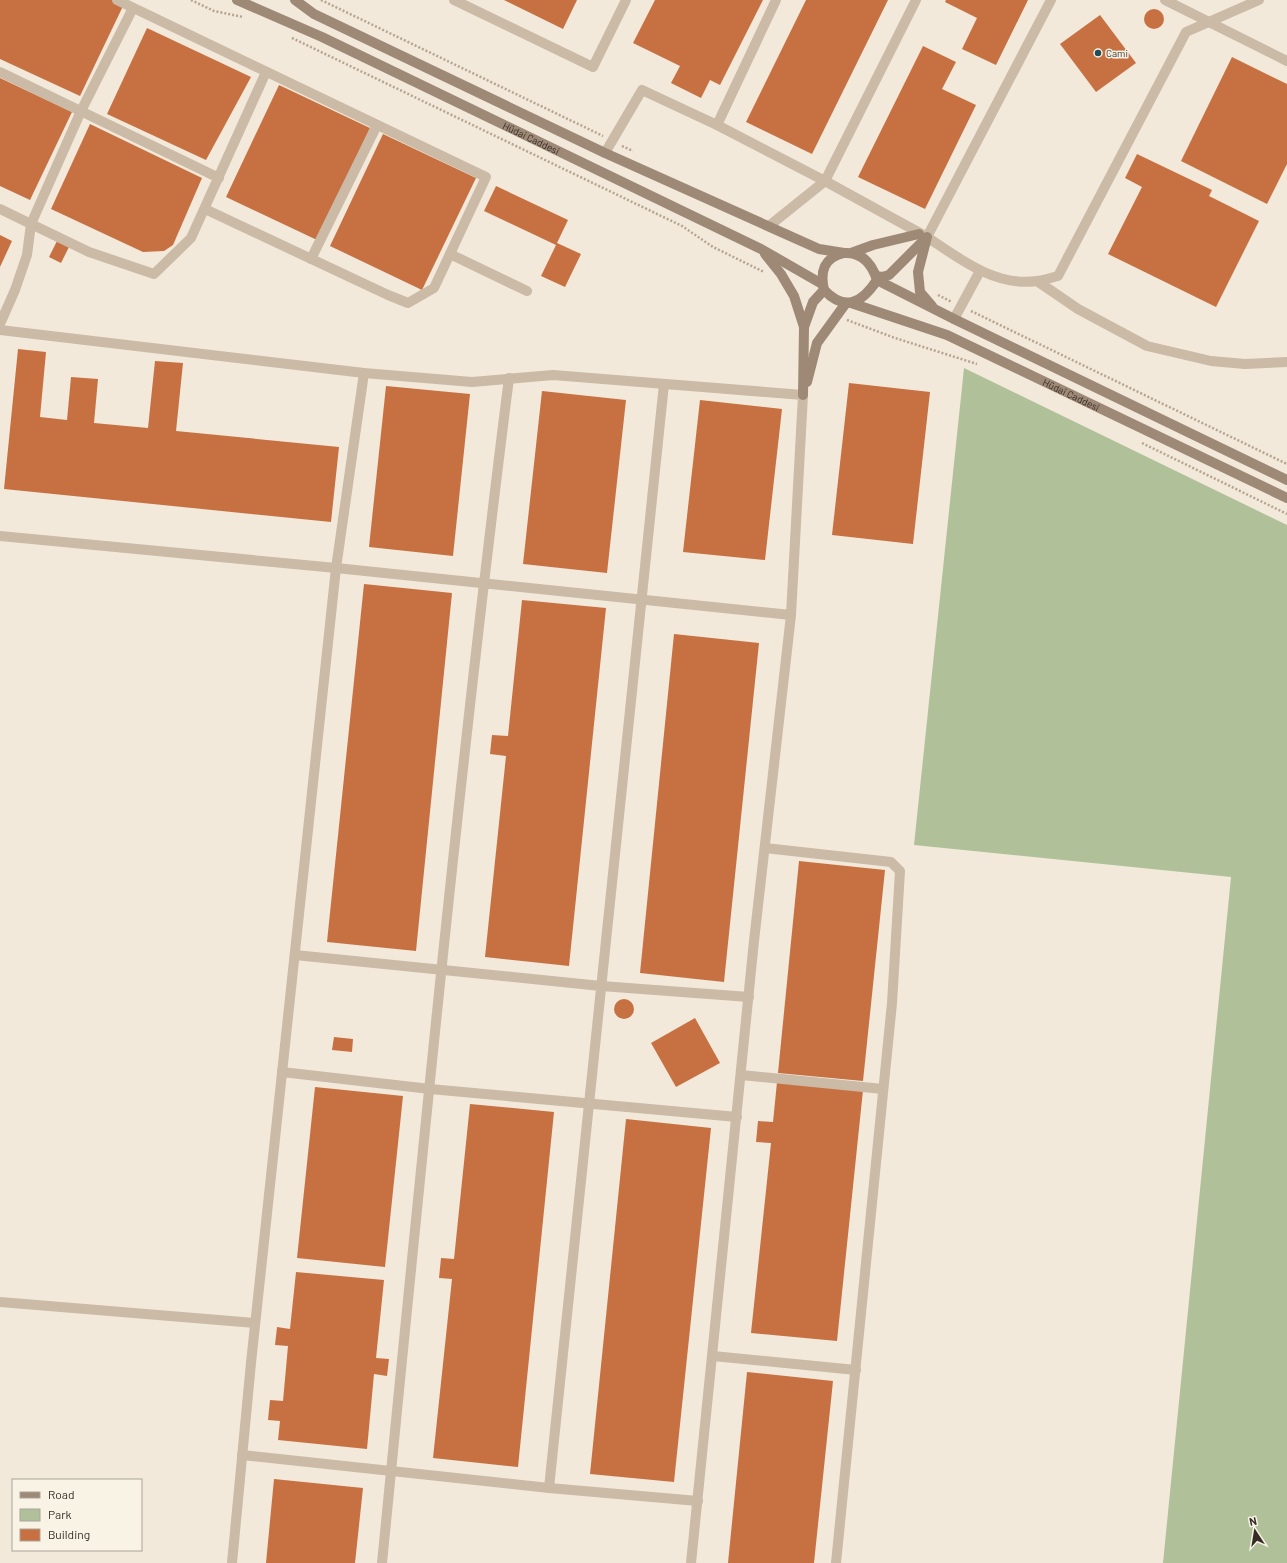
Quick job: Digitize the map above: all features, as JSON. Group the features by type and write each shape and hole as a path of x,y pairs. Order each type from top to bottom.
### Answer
{"street":[{"path":"117,0 486,177 434,288 408,303 205,209"},
{"name":"Hüdai Caddesi","path":"237,0 322,37 761,249 823,287"},
{"name":"Hüdai Caddesi","path":"295,0 314,14 605,153 819,249 847,253"},
{"path":"454,0 593,67 626,0"},
{"path":"717,125 776,0"},
{"path":"769,226 825,181 916,0"},
{"path":"923,236 872,245 847,253 836,254 826,264 822,277 823,287 836,301 848,303 859,300 866,295 877,278 889,275 923,236 1051,0"},
{"path":"1165,0 1287,61"},
{"path":"605,153 642,90 717,125 825,181 923,236 971,266 1008,280 1036,281 1058,276 1186,32 1259,0"},
{"path":"0,324 15,290 27,255 31,224 81,111 133,8"},
{"path":"0,72 219,178"},
{"path":"0,209 89,252 154,274 192,238 266,72"},
{"path":"311,259 377,125"},
{"path":"923,236 918,272 920,292 936,310"},
{"path":"691,1563 749,998 791,615 803,395 804,327 794,296 781,274 761,249"},
{"path":"847,253 858,255 870,263 877,278"},
{"path":"450,254 527,291"},
{"path":"954,319 980,270"},
{"name":"Hüdai Caddesi","path":"877,278 954,319 1287,480"},
{"path":"1036,281 1078,309 1147,346 1211,361 1245,364 1287,362"},
{"path":"804,327 813,302 823,287"},
{"path":"803,395 818,343 836,315 848,303"},
{"name":"Hüdai Caddesi","path":"848,303 947,335 1287,498"},
{"path":"0,330 364,373 472,382 553,375 803,395"},
{"path":"232,1563 255,1323 336,568 364,373"},
{"path":"382,1563 483,583 509,378"},
{"path":"549,1488 664,384"},
{"path":"0,536 336,568 791,615"},
{"path":"765,848 891,862 900,871 892,1003 836,1563"},
{"path":"295,955 601,986 749,998"},
{"path":"282,1072 430,1088 737,1117"},
{"path":"741,1075 883,1089"},
{"path":"0,1302 255,1323"},
{"path":"713,1356 856,1370"},
{"path":"242,1455 549,1488 698,1501"}],"path":[{"path":"191,0 214,11 247,17"},
{"path":"288,36 682,226 713,247 766,273"},
{"path":"836,315 895,338 985,366"},
{"path":"1141,443 1287,514"}],"green space":[{"path":"964,368 1287,525 1287,1563 1163,1563 1231,877 914,845"}],"building":[{"path":"0,0 116,0 124,4 80,96 0,59"},
{"path":"504,0 577,0 563,29"},
{"path":"655,0 763,0 720,85 710,80 701,98 671,83 680,66 633,43"},
{"path":"806,0 888,0 812,154 746,122"},
{"path":"946,0 1028,0 996,65 962,49 977,18 945,2"},
{"path":"1154,9 1161,12 1164,19 1161,26 1154,29 1147,26 1144,19 1147,12"},
{"name":"Cami","path":"1100,15 1136,63 1096,92 1060,44"},
{"path":"147,28 251,77 206,160 107,114"},
{"path":"923,46 956,62 942,89 976,105 925,209 858,177"},
{"path":"1232,57 1287,84 1287,164 1267,204 1181,161"},
{"path":"0,78 72,112 30,200 0,186"},
{"path":"279,85 370,128 317,240 226,197"},
{"path":"90,124 202,178 173,245 164,251 143,252 51,209"},
{"path":"383,134 476,178 422,290 330,246"},
{"path":"1137,154 1212,190 1209,196 1259,221 1216,307 1108,254 1142,187 1125,178"},
{"path":"496,186 568,220 557,243 581,254 565,287 541,276 556,245 484,211"},
{"path":"0,235 12,241 0,267"},
{"path":"57,241 69,247 61,263 49,257"},
{"path":"18,349 46,352 40,417 67,420 71,377 98,379 94,423 148,428 155,361 183,363 176,431 339,447 331,522 4,489"},
{"path":"849,383 930,392 913,544 832,535"},
{"path":"386,386 470,394 453,556 369,547"},
{"path":"542,391 626,400 607,573 523,564"},
{"path":"700,400 782,409 765,560 683,552"},
{"path":"364,584 452,593 416,951 327,942"},
{"path":"522,600 606,608 569,966 485,957 506,756 490,754 492,735 508,736"},
{"path":"674,634 759,643 724,982 640,973"},
{"path":"799,861 885,870 863,1081 778,1073"},
{"path":"620,999 628,999 634,1005 634,1013 628,1019 620,1019 614,1013 614,1005"},
{"path":"695,1018 720,1063 676,1087 651,1043"},
{"path":"334,1037 353,1039 352,1052 332,1050"},
{"path":"777,1082 863,1090 837,1341 751,1333 771,1143 756,1142 758,1121 773,1122"},
{"path":"315,1087 403,1096 385,1267 297,1258"},
{"path":"470,1104 554,1112 518,1467 433,1458 452,1279 439,1278 441,1258 454,1259"},
{"path":"626,1119 711,1128 674,1482 590,1474"},
{"path":"296,1272 384,1280 376,1358 389,1359 387,1376 374,1374 367,1449 278,1440 280,1421 268,1420 270,1400 283,1401 288,1346 275,1345 277,1327 290,1329"},
{"path":"747,1372 833,1381 814,1563 728,1563"},
{"path":"274,1479 363,1488 355,1563 266,1563"}],"place":[{"name":"Cami","path":"1098,53"}]}
